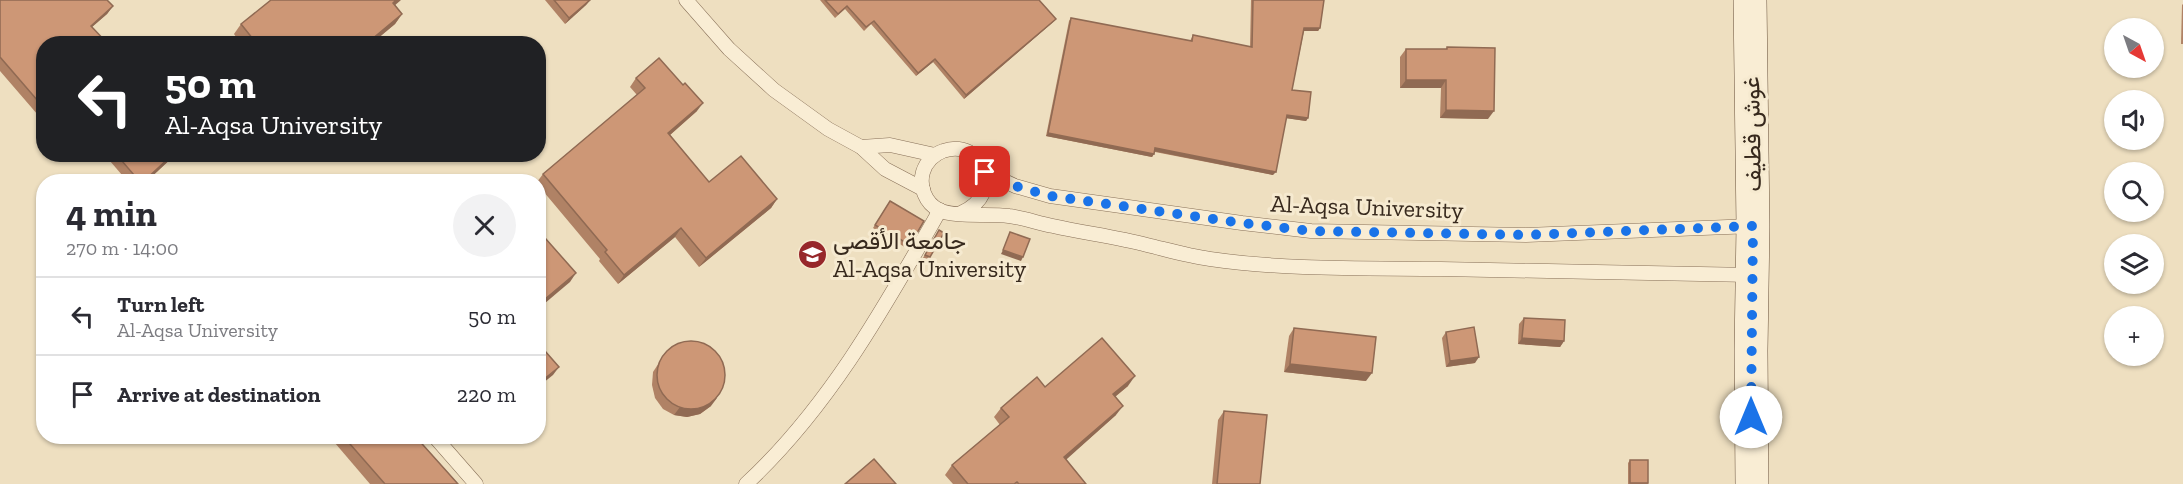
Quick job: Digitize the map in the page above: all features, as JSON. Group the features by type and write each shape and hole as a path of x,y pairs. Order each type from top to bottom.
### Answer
{"main road":[{"name":"غوش قطيف","path":"1750,0 1753,226 1752,484"}],"lane":[{"path":"686,0 729,50 774,90 819,123 861,147 885,168 922,189 932,205 950,213 1008,216 1209,259 1254,264 1752,275"},
{"path":"861,147 890,145 935,155"},
{"path":"922,189 923,171 935,155 944,150 955,149 965,150 974,155 981,163 986,182 980,200 971,209 961,213"},
{"name":"Al-Aqsa University","path":"985,172 1015,186 1050,196 1311,231 1526,235 1753,226"},
{"path":"746,484 788,442 833,384 894,291 940,210"},
{"path":"441,444 476,484"}],"building":[{"path":"0,0 107,0 113,6 91,26 100,36 36,36 36,99 0,57"},
{"path":"271,0 396,0 393,3 402,14 376,36 251,36 241,24"},
{"path":"554,0 590,0 569,18"},
{"path":"825,0 1039,0 1056,19 966,95 935,59 918,73 874,21 866,27 847,6 838,14"},
{"path":"1253,0 1324,0 1320,28 1304,28 1292,90 1311,92 1308,118 1287,115 1276,172 1155,148 1154,154 1048,133 1071,18 1192,41 1193,35 1252,47"},
{"path":"1447,47 1495,48 1494,111 1446,110 1446,80 1406,80 1406,49 1447,49"},
{"path":"659,58 703,103 668,133 709,182 741,156 777,199 706,258 681,228 624,275 605,252 607,250 546,178 546,174 543,174 645,88 636,78"},
{"path":"123,162 164,162 152,174 133,174"},
{"path":"890,201 924,221 910,245 875,225"},
{"path":"939,230 944,233 930,257 925,255"},
{"path":"1010,232 1030,239 1023,257 1003,250"},
{"path":"546,239 576,273 546,298"},
{"path":"1524,318 1565,320 1564,341 1522,338"},
{"path":"1474,327 1479,357 1450,361 1446,332"},
{"path":"1294,328 1376,337 1372,373 1290,364"},
{"path":"1102,338 1135,376 1113,394 1123,406 1064,457 1086,484 1019,484 1017,482 1014,484 968,484 952,465 1009,417 1001,408 1037,377 1045,387"},
{"path":"691,341 704,344 715,351 722,362 725,375 722,388 715,399 704,406 691,409 678,406 667,399 660,388 657,375 660,362 667,351 678,344"},
{"path":"546,352 559,367 546,378"},
{"path":"1224,411 1267,415 1260,484 1217,484"},
{"path":"350,444 422,444 458,484 385,484"},
{"path":"874,459 896,484 845,484"},
{"path":"1630,460 1648,460 1648,483 1630,483"}],"place":[{"name":"جامعة الأقصى Al-Aqsa University","path":"812,255"}],"route":[{"path":"985,172 1015,186 1050,196 1311,231 1526,235 1753,226 1751,417"}]}
